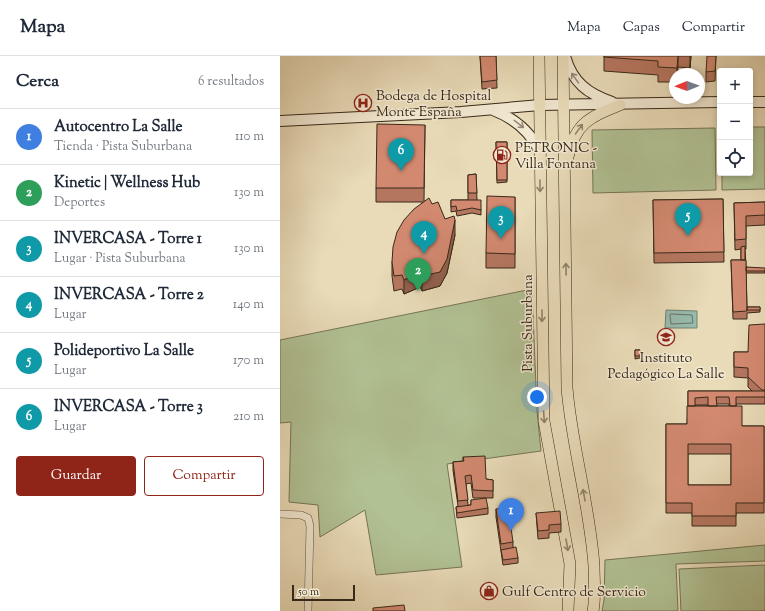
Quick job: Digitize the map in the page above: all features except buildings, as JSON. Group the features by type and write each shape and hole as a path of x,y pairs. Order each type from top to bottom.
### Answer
{"main road":[{"name":"Pista Suburbana","path":"539,56 539,150 544,421 570,564 568,611"},
{"path":"564,56 563,105 567,388 569,416 593,543 596,599 593,611"},
{"path":"564,179 569,151 578,129 592,116 620,105"}],"street":[{"path":"564,56 571,72 582,86 597,96 620,105"},
{"path":"280,120 540,105 620,105 717,102"},
{"path":"753,102 765,102"},
{"path":"489,109 505,115 522,125 530,134 539,150"},
{"path":"280,514 301,515 308,518 310,526 308,611"}],"green space":[{"path":"753,127 765,127 765,189 722,190 722,176 753,176"},
{"path":"715,128 716,190 593,193 592,130"},
{"path":"532,289 537,411 541,451 447,464 462,567 376,575 365,510 320,537 318,505 289,502 291,422 280,423 280,340"},
{"path":"765,545 765,561 676,564 678,611 602,611 604,600 605,560"},
{"path":"765,565 765,611 681,611 679,569"}],"water":[{"path":"666,310 697,311 697,328 665,328"}],"place":[{"name":"Bodega de Hospital Monte España","path":"363,103"},
{"name":"PETRONIC - Villa Fontana","path":"502,155"},
{"name":"INVERCASA - Torre 3","path":"401,171"},
{"name":"Polideportivo La Salle","path":"688,236"},
{"name":"INVERCASA - Torre 1","path":"501,239"},
{"name":"INVERCASA - Torre 2","path":"424,254"},
{"name":"Kinetic | Wellness Hub","path":"418,291"},
{"name":"Instituto Pedagógico La Salle","path":"666,337"},
{"name":"Autocentro La Salle","path":"511,531"},
{"name":"Gulf Centro de Servicio","path":"489,591"}]}
